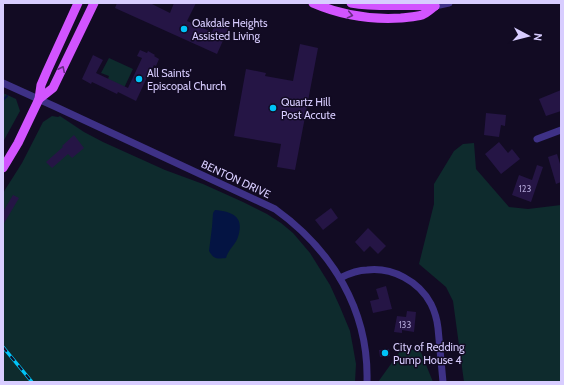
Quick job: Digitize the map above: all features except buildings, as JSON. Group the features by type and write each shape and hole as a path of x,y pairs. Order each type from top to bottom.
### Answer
{"main road":[{"path":"3,168 18,143 39,99 41,85 78,3"},
{"path":"39,99 53,88 94,3"},
{"path":"313,3 348,15 384,19 405,18 421,15 435,6"},
{"path":"351,3 377,6 435,6"}],"street":[{"path":"435,6 449,3"},
{"name":"BENTON DRIVE","path":"3,83 275,209 288,218 317,246 347,290 356,313 362,336 366,356 367,382"},
{"path":"537,139 561,130"},
{"path":"340,278 362,270 380,270 400,275 417,286 430,303 436,319 442,382"}],"green space":[{"path":"109,58 133,69 124,88 108,79 109,76 101,73"},
{"path":"3,93 16,99 20,111 3,142"},
{"path":"52,116 60,116 84,132 103,142 165,170 203,184 243,202 267,214 293,233 310,253 330,285 350,331 356,364 355,382 3,382 3,193 22,163 43,122"},
{"path":"474,143 476,169 509,207 528,209 561,205 561,382 464,382 453,301 446,287 419,264 434,204 434,184 454,151 463,144"},
{"path":"401,350 420,350 433,382 378,382"}],"shaded area":[{"path":"215,210 224,211 235,216 240,224 237,240 228,252 226,258 216,258 212,256 209,251 213,213"}],"waterway":[{"path":"3,100 7,96"}],"railway":[{"path":"3,347 32,382"}],"place":[{"name":"Oakdale Heights Assisted Living","path":"184,29"},
{"name":"All Saints' Episcopal Church","path":"139,79"},
{"name":"Quartz Hill Post Accute","path":"273,108"},
{"name":"City of Redding Pump House 4","path":"385,353"}]}
